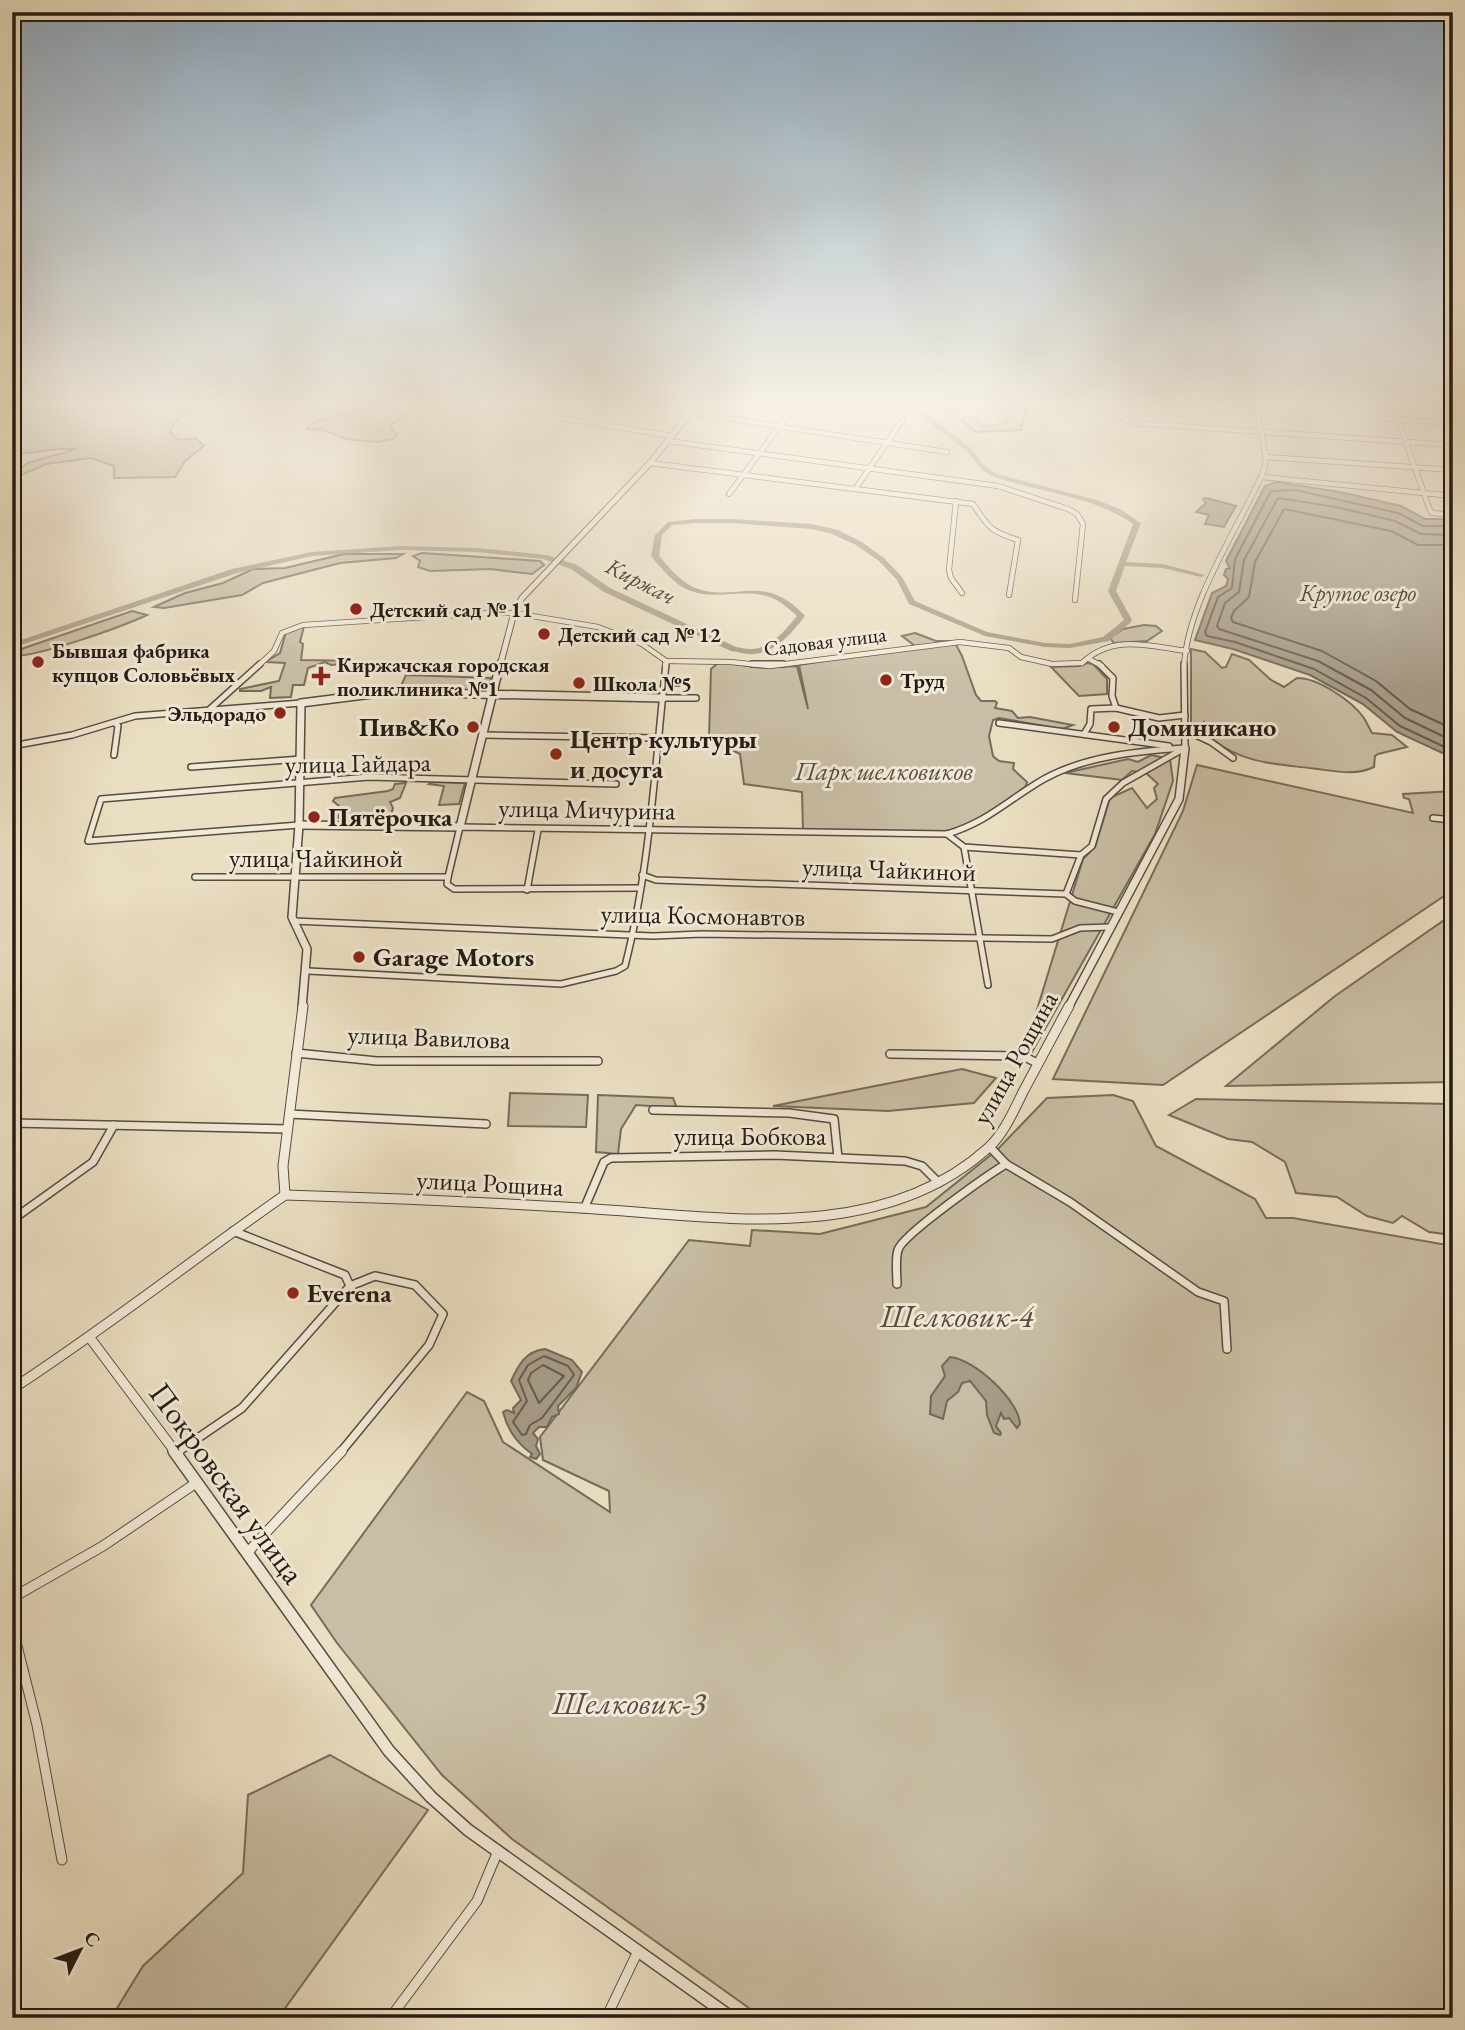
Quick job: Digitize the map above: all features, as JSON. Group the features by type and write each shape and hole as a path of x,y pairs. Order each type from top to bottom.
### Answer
{"street":[{"path":"447,877 514,613 543,573 617,497"},
{"path":"923,497 973,504 989,528 997,534 1018,540 1009,595"},
{"path":"1031,497 1068,509 1077,514 1083,524 1078,591 1074,600"},
{"name":"улица Рощина","path":"285,1195 584,1209 746,1220 794,1218 859,1210 908,1197 966,1167 990,1147 1012,1114 1180,799 1185,748 1189,636 1209,581 1225,555 1253,497"},
{"path":"1424,497 1432,513 1453,515"},
{"path":"956,501 949,570 951,578 962,593"},
{"path":"210,709 253,674 256,665 274,651 281,634 290,628 303,625 514,613 598,626 642,644 666,661 642,875 627,963 616,971 561,984 308,971"},
{"name":"Садовая улица","path":"666,661 731,662 770,666 954,643 1009,648 1021,657 1052,664 1082,663 1096,650 1125,643 1187,651"},
{"path":"1089,659 1101,665 1113,678 1112,696 1116,708"},
{"path":"12,746 72,735 135,716 301,703 388,692 696,698"},
{"path":"12,1389 90,1338 182,1267 285,1195 283,1166 308,971 307,949 293,921 299,825 301,703"},
{"path":"1084,734 1090,724 1091,709 1116,708 1159,718 1185,715"},
{"path":"114,755 118,726 115,723"},
{"path":"999,723 1161,747 1185,748"},
{"path":"1185,730 1211,742 1233,758"},
{"path":"483,735 658,738"},
{"name":"улица Мичурина","path":"88,841 299,825 647,832 947,834 973,828 989,819 1062,769 1161,747"},
{"path":"1066,894 1081,855 1092,846 1106,799 1123,783 1185,748"},
{"path":"191,766 301,759"},
{"name":"улица Гайдара","path":"88,841 101,799 369,777 616,784"},
{"path":"1433,818 1453,820"},
{"path":"527,890 538,830"},
{"path":"947,834 964,847 1081,855"},
{"path":"964,847 988,985"},
{"name":"улица Чайкиной","path":"642,875 656,880 1066,894 1075,901 1118,912"},
{"name":"улица Чайкиной","path":"195,877 447,877 447,884 454,889 527,890 639,886 656,880"},
{"name":"улица Космонавтов","path":"293,921 633,934 1052,939 1090,925 1110,927"},
{"name":"улица Вавилова","path":"296,1053 377,1062 598,1061"},
{"path":"890,1054 1023,1056 1037,1063"},
{"path":"653,1110 789,1114 834,1119 838,1158"},
{"path":"289,1114 486,1124"},
{"path":"12,1123 287,1129"},
{"path":"12,1220 85,1169 99,1153 114,1125"},
{"path":"990,1147 1006,1164 1070,1202 1198,1292 1224,1301 1227,1349"},
{"name":"улица Бобкова","path":"584,1209 604,1162 611,1158 775,1155 905,1161 922,1166 939,1183"},
{"path":"897,1284 898,1249 911,1234 942,1212 964,1191 1006,1164"},
{"path":"233,1231 345,1275 351,1286"},
{"path":"176,1453 242,1408 351,1286 375,1276 415,1286 443,1314 429,1345 322,1475 246,1554"},
{"name":"Покровская улица","path":"90,1338 176,1453 389,1751 431,1797 468,1830 732,2018"},
{"path":"12,1598 103,1546 197,1483"},
{"path":"12,1626 37,1725 62,1860"},
{"path":"390,2018 477,1902 498,1851"},
{"path":"606,2018 638,1951"}],"green space":[{"path":"422,553 540,561 544,565 532,574 490,569 430,571 418,567 420,561 413,556"},
{"path":"344,554 403,554 396,558 340,563 263,583 242,595 164,608 154,607 185,593 223,583 253,569 285,568"},
{"path":"132,611 147,615 59,647 12,656 12,653 27,647"},
{"path":"304,626 300,642 303,644 301,660 362,661 331,665 325,662 308,668 304,685 293,685 291,697 270,698 271,687 261,691 240,691 279,681 285,663 265,662 280,653 286,632"},
{"path":"1156,626 1162,631 1147,641 1114,643 1110,638 1123,629"},
{"name":"Парк шелковиков","path":"915,633 936,641 954,641 981,701 995,701 995,708 1012,711 1018,718 1030,717 1073,725 1062,729 999,718 993,720 989,736 993,756 999,761 1014,763 1013,769 1027,782 1026,786 981,821 938,832 803,830 802,792 744,784 740,754 709,739 711,669 719,662 762,668 797,666 808,709 799,665 915,646 902,636"},
{"path":"1191,649 1205,652 1222,668 1226,667 1232,654 1249,660 1271,680 1284,687 1297,678 1324,686 1343,697 1358,711 1372,733 1392,735 1407,747 1378,754 1375,756 1374,767 1358,772 1272,763 1237,754 1213,739 1204,722 1200,729 1191,725"},
{"path":"1093,664 1107,679 1107,694 1079,696 1051,667 1080,666"},
{"path":"406,675 491,678 487,691 400,688"},
{"path":"1151,755 1170,759 1173,781 1155,834 1032,1052 1025,1049 1083,859 1095,847 1110,798 1132,788 1147,808 1157,799 1154,788 1158,784 1146,773 1132,771 1122,780 1065,773 1128,759 1138,762"},
{"path":"1197,765 1413,813 1409,799 1404,798 1403,794 1453,791 1453,890 1163,1085 1053,1079 1183,811"},
{"path":"406,783 400,798 390,802 393,808 389,822 346,823 350,818 338,818 339,806 333,801 335,798 388,791 393,789 395,784"},
{"path":"465,783 459,804 439,805 444,786 429,784"},
{"path":"1453,914 1453,1082 1226,1086 1335,996"},
{"path":"962,1069 996,1078 974,1103 888,1111 773,1106"},
{"path":"510,1093 588,1095 586,1127 508,1126"},
{"path":"598,1095 673,1098 677,1108 636,1105 621,1129 618,1154 596,1152"},
{"path":"1113,1095 1133,1101 1156,1146 1255,1199 1266,1218 1293,1218 1453,1246 1453,2018 763,2018 512,1839 442,1775 337,1643 311,1605 467,1392 484,1401 503,1442 610,1512 609,1491 543,1460 540,1437 689,1240 750,1246 752,1230 820,1234 926,1207 997,1150 1047,1098"},
{"path":"1196,1099 1453,1104 1453,1235 1429,1232 1402,1216 1393,1223 1367,1216 1337,1197 1296,1193 1285,1162 1252,1142 1228,1139 1169,1115"},
{"path":"330,1755 428,1810 278,2018 111,2018 143,1966 243,1873 248,1795"}],"water":[{"name":"Крутое озеро","path":"1259,497 1361,497 1401,506 1425,519 1453,519 1453,758 1397,732 1363,704 1310,675 1233,649 1195,640 1212,593 1226,586 1228,579 1224,575 1226,569 1230,568 1226,561"},
{"path":"1203,499 1236,506 1224,527 1205,524 1209,515 1196,512 1206,503"},
{"path":"545,1349 572,1360 582,1372 576,1388 558,1406 559,1414 552,1417 547,1427 539,1427 533,1433 538,1439 536,1446 540,1454 536,1459 530,1457 532,1454 514,1436 503,1412 507,1410 514,1413 513,1408 521,1400 511,1381 520,1365 527,1356"},
{"path":"950,1357 971,1365 994,1382 1018,1414 1020,1424 1017,1428 1009,1418 1004,1419 1001,1413 996,1426 1001,1433 994,1433 987,1415 986,1401 970,1381 962,1383 958,1392 947,1401 943,1419 930,1414 931,1396 945,1376 942,1366"}],"waterway":[{"name":"Киржач","path":"1079,497 1120,511 1137,523 1122,564"},
{"name":"Киржач","path":"12,646 235,571 312,554 400,548 477,550 544,557 574,567 607,590 734,649 751,652 770,646 801,616 787,603 759,593 704,593 675,578 655,556 659,535 670,523 708,520 827,529 859,544 881,559 900,579 912,602 985,634 1045,645 1070,646 1106,639 1128,620 1112,591 1122,564"},
{"path":"1122,564 1163,566 1201,575"}],"place":[{"name":"Детский сад № 11","path":"356,609"},
{"name":"Детский сад № 12","path":"544,634"},
{"name":"Бывшая фабрика купцов Соловьёвых","path":"38,662"},
{"name":"Киржачская городская поликлиника №1","path":"321,676"},
{"name":"Труд","path":"886,680"},
{"name":"Школа №5","path":"579,683"},
{"name":"Эльдорадо","path":"280,713"},
{"name":"Пив&Ко","path":"473,727"},
{"name":"Доминикано","path":"1114,727"},
{"name":"Центр культуры и досуга","path":"556,754"},
{"name":"Пятёрочка","path":"314,817"},
{"name":"Garage Motors","path":"359,957"},
{"name":"Everena","path":"293,1293"}],"park label":[{"name":"Шелковик-4","path":"957,1316"},
{"name":"Шелковик-3","path":"629,1703"}]}
